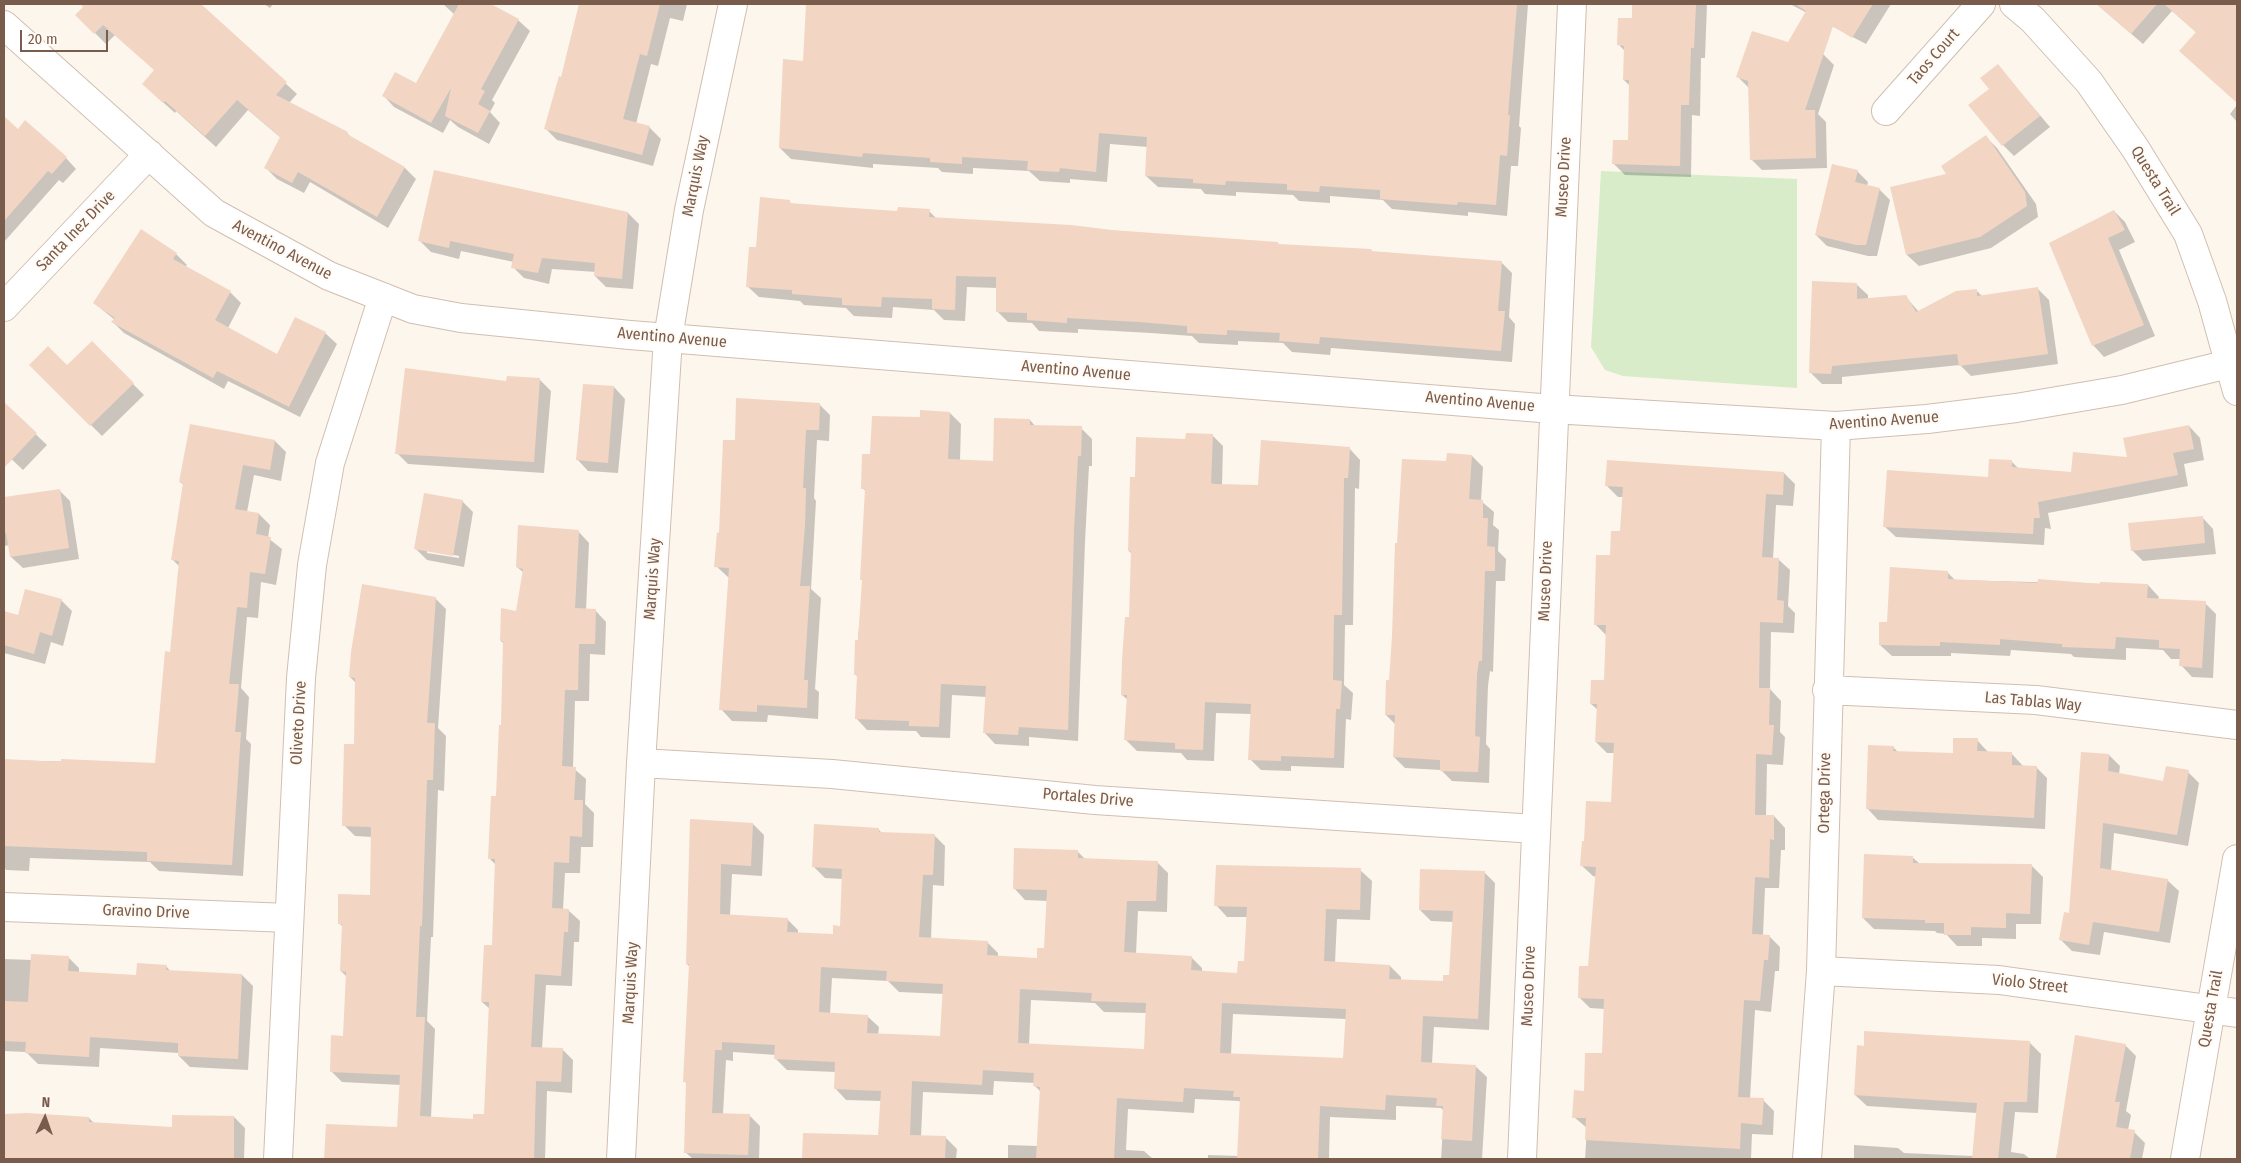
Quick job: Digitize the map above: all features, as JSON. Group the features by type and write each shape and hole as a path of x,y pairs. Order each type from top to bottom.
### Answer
{"street":[{"name":"Marquis Way","path":"621,1159 641,763 668,338 689,210 733,4"},
{"name":"Museo Drive","path":"1522,1159 1572,4"},
{"name":"Taos Court","path":"1886,111 1981,4"},
{"name":"Questa Trail","path":"2014,4 2033,20 2089,82 2136,148 2188,234 2234,363 2237,391"},
{"name":"Aventino Avenue","path":"4,25 214,213 329,276 413,309 462,318 668,338 1553,409 1836,426 1927,419 2016,408 2122,390 2234,363"},
{"name":"Santa Inez Drive","path":"4,307 149,154"},
{"name":"Oliveto Drive","path":"278,1159 301,678 312,565 330,463 383,297"},
{"name":"Ortega Drive","path":"1807,1159 1820,971 1836,426"},
{"name":"Las Tablas Way","path":"1827,690 2036,700 2237,726"},
{"name":"Portales Drive","path":"641,763 832,774 1096,800 1535,829"},
{"name":"Questa Trail","path":"2185,1159 2237,859"},
{"name":"Gravino Drive","path":"4,907 289,918"},
{"name":"Violo Street","path":"1820,971 1999,980 2237,1013"}],"green space":[{"path":"1601,171 1797,179 1797,388 1623,376 1605,370 1591,347"}],"building":[{"path":"80,4 201,4 287,82 276,95 348,132 347,134 405,167 377,217 298,172 292,183 264,168 280,137 237,100 205,136 165,101 163,103 142,84 154,70 103,25 94,34 75,15 83,7"},
{"path":"459,4 491,4 519,19 481,89 485,91 478,104 490,111 478,133 445,116 451,88 431,123 382,96 395,72 416,83"},
{"path":"579,4 660,4 647,56 640,54 623,119 650,126 642,155 544,129 559,76 561,77"},
{"path":"806,4 1517,4 1508,115 1510,115 1507,156 1500,155 1496,205 1458,202 1457,205 1380,199 1380,190 1320,186 1319,192 1287,190 1287,184 1226,181 1225,185 1193,183 1193,179 1145,176 1147,137 1099,133 1096,172 1060,168 1059,172 1027,170 1028,161 962,157 962,164 930,162 930,158 863,153 862,157 779,148 783,59 803,61"},
{"path":"1632,4 1696,4 1694,48 1691,48 1689,105 1681,105 1680,166 1612,164 1613,140 1628,140 1629,80 1623,80 1624,46 1617,45 1618,18 1632,18"},
{"path":"1795,4 1873,4 1852,38 1833,26 1805,110 1815,110 1816,158 1750,160 1748,81 1736,77 1752,31 1788,42 1806,11"},
{"path":"2096,4 2157,4 2131,34"},
{"path":"2164,4 2237,4 2237,103 2179,51 2196,32"},
{"path":"1998,64 2040,116 2002,146 1968,105 1989,89 1980,78"},
{"path":"4,116 18,129 25,120 67,157 52,174 48,171 4,221"},
{"path":"1986,135 2025,192 2027,206 1980,237 1906,255 1890,187 1946,174 1941,166"},
{"path":"1832,164 1858,170 1855,182 1880,188 1866,245 1856,245 1815,235"},
{"path":"434,170 628,212 622,279 594,276 595,263 542,258 538,273 511,268 514,254 450,241 449,248 418,241"},
{"path":"760,197 790,200 790,203 839,207 897,211 898,207 930,209 929,217 1071,225 1112,230 1278,242 1278,244 1371,249 1371,251 1502,261 1498,311 1505,311 1501,351 1320,337 1319,344 1279,341 1280,333 1227,330 1227,335 1187,333 1187,326 1139,322 1067,318 1067,323 1027,320 1027,313 996,312 996,277 956,276 955,310 932,309 932,299 882,297 881,307 842,305 842,298 792,294 792,290 746,287 749,247 756,247"},
{"path":"2114,210 2125,230 2108,238 2144,325 2092,346 2049,243"},
{"path":"141,229 177,253 173,259 231,291 215,320 277,354 295,317 326,332 289,407 217,371 213,378 111,322 115,318 93,303"},
{"path":"1812,281 1857,283 1857,299 1906,295 1916,312 1956,291 1977,289 1977,296 2038,287 2048,354 1959,366 1957,354 1832,366 1831,374 1809,373"},
{"path":"92,341 134,383 90,426 29,365 48,346 67,365"},
{"path":"405,368 506,381 507,376 540,378 534,462 395,454"},
{"path":"583,384 614,386 608,463 576,460"},
{"path":"736,398 820,403 819,430 806,430 803,488 806,488 805,525 800,586 810,586 804,680 808,680 807,708 757,705 757,712 719,710 729,568 714,567 717,532 719,533 723,440 735,440"},
{"path":"4,402 37,433 4,468"},
{"path":"920,410 950,412 948,459 993,461 994,418 1030,419 1030,425 1082,426 1081,456 1078,456 1074,530 1068,730 1019,727 1018,735 983,733 986,686 941,684 939,727 909,726 909,721 855,719 857,675 854,675 855,640 858,640 862,580 860,580 865,489 861,489 862,454 870,454 872,416 920,417"},
{"path":"190,424 275,440 270,470 243,465 235,509 259,513 256,534 271,537 265,574 250,572 247,608 237,607 229,684 239,684 235,732 241,732 232,865 147,861 147,852 4,846 4,759 61,762 61,759 155,763 165,651 170,652 179,561 171,560 183,483 179,482"},
{"path":"2189,425 2194,449 2173,453 2178,475 2038,502 2040,518 2034,518 2033,534 1883,527 1887,470 1988,477 1989,459 2012,460 2012,467 2071,472 2073,452 2127,457 2123,438"},
{"path":"1186,433 1213,434 1211,483 1215,484 1258,485 1261,440 1350,447 1348,478 1344,478 1342,615 1334,615 1333,680 1342,681 1340,709 1336,709 1334,758 1281,756 1281,761 1248,760 1251,704 1205,702 1203,750 1175,749 1175,743 1124,740 1127,695 1121,695 1122,660 1125,617 1129,617 1131,551 1128,551 1130,477 1135,477 1136,437 1185,439"},
{"path":"1447,453 1472,455 1469,499 1483,500 1483,518 1488,518 1487,546 1495,547 1495,571 1485,571 1482,661 1479,661 1477,674 1475,736 1480,737 1478,772 1440,771 1440,760 1393,757 1395,715 1385,715 1386,680 1389,680 1392,636 1395,543 1397,543 1402,459 1446,461"},
{"path":"1607,460 1784,472 1783,495 1766,494 1762,557 1779,558 1777,600 1784,601 1783,623 1760,622 1759,688 1770,688 1769,725 1774,725 1772,755 1756,754 1755,815 1774,815 1774,840 1770,839 1769,878 1755,877 1752,934 1770,935 1768,960 1764,960 1760,1001 1744,1000 1738,1097 1764,1098 1762,1125 1741,1123 1740,1149 1585,1140 1586,1118 1572,1118 1574,1090 1584,1091 1585,1053 1602,1053 1604,999 1578,998 1579,966 1588,966 1596,867 1580,866 1582,841 1584,841 1586,801 1611,802 1614,743 1595,742 1597,704 1590,704 1591,680 1604,680 1606,625 1594,625 1596,555 1610,555 1611,531 1620,531 1623,487 1605,486"},
{"path":"60,489 69,548 10,557 6,533 4,533 4,497"},
{"path":"424,493 463,500 453,556 414,549"},
{"path":"2203,516 2205,543 2131,551 2128,523"},
{"path":"518,525 579,530 575,608 596,609 595,644 579,644 578,690 565,690 562,766 576,767 574,800 583,800 582,837 570,836 569,863 554,862 552,908 569,909 568,932 564,932 561,976 535,974 531,1047 563,1048 561,1082 536,1081 534,1159 324,1159 326,1124 397,1127 400,1075 330,1072 331,1035 343,1036 346,972 340,971 342,924 338,924 338,894 370,895 371,827 342,826 344,744 354,744 355,678 349,677 351,652 362,584 436,597 427,723 435,723 433,780 427,780 422,926 420,926 416,1017 425,1017 420,1116 473,1119 473,1114 484,1114 489,1002 481,1002 484,945 492,945 495,859 488,859 491,796 496,796 499,725 501,725 503,641 500,641 501,608 516,611 523,569 516,567"},
{"path":"1890,567 1948,571 1948,579 2037,583 2038,579 2100,584 2100,582 2148,584 2147,598 2206,601 2202,668 2179,666 2180,649 2159,648 2159,640 2116,637 2115,649 2062,647 2062,644 2000,639 2000,645 1940,642 1940,646 1879,645 1879,622 1887,622"},
{"path":"25,589 62,599 52,636 40,632 34,654 4,645 4,611 18,615"},
{"path":"1953,738 1978,738 1977,751 2012,752 2012,765 2037,766 2034,818 1866,809 1868,745 1894,746 1893,751 1953,753"},
{"path":"2081,752 2109,754 2108,771 2163,781 2166,766 2189,770 2177,835 2103,823 2100,868 2168,879 2159,932 2093,922 2089,945 2059,940 2064,912 2069,913"},
{"path":"690,819 753,823 751,866 721,864 720,914 788,918 787,932 833,934 833,925 840,926 842,869 812,867 814,824 879,828 879,832 935,834 933,875 923,875 919,937 988,941 987,955 1037,958 1037,948 1044,948 1047,890 1013,889 1014,848 1078,850 1078,858 1158,861 1156,901 1127,901 1124,952 1192,956 1191,970 1237,973 1238,961 1244,961 1247,907 1214,906 1216,865 1361,868 1360,910 1326,909 1324,961 1390,965 1389,979 1443,981 1443,975 1449,975 1453,911 1419,910 1420,869 1485,871 1478,1019 1423,1016 1421,1062 1476,1065 1472,1141 1441,1139 1443,1106 1436,1106 1437,1098 1386,1095 1385,1110 1320,1106 1318,1159 1237,1159 1240,1097 1233,1097 1234,1091 1184,1088 1183,1102 1117,1098 1114,1159 1036,1159 1040,1087 1033,1086 1034,1073 983,1070 982,1085 912,1081 910,1135 946,1136 945,1159 802,1159 803,1133 878,1135 881,1091 834,1089 835,1062 774,1059 775,1045 722,1042 722,1050 715,1050 712,1113 750,1114 748,1155 684,1153 686,1082 683,1082 689,964 686,964","holes":["821,967 887,971 886,981 943,984 940,1036 867,1033 868,1015 819,1012","1020,989 1092,993 1091,1001 1146,1003 1144,1049 1018,1043","1222,1003 1346,1009 1343,1058 1220,1053"]},
{"path":"1864,854 1913,856 1913,863 2032,864 2030,914 2006,913 2006,928 1971,927 1971,935 1944,935 1944,923 1925,923 1925,920 1862,918"},
{"path":"31,954 69,956 68,971 136,975 137,963 167,965 166,970 242,974 238,1059 178,1056 178,1043 90,1037 89,1057 25,1053 26,1042 4,1041 4,1001 28,1002"},
{"path":"1864,1031 2030,1041 2027,1102 2004,1102 1998,1159 1972,1159 1977,1103 1854,1095 1857,1045 1864,1046"},
{"path":"2075,1035 2126,1044 2115,1102 2120,1102 2116,1127 2135,1130 2130,1159 2056,1159"},
{"path":"27,1113 89,1117 89,1122 172,1127 172,1115 234,1116 234,1159 4,1159 4,1114"}]}
